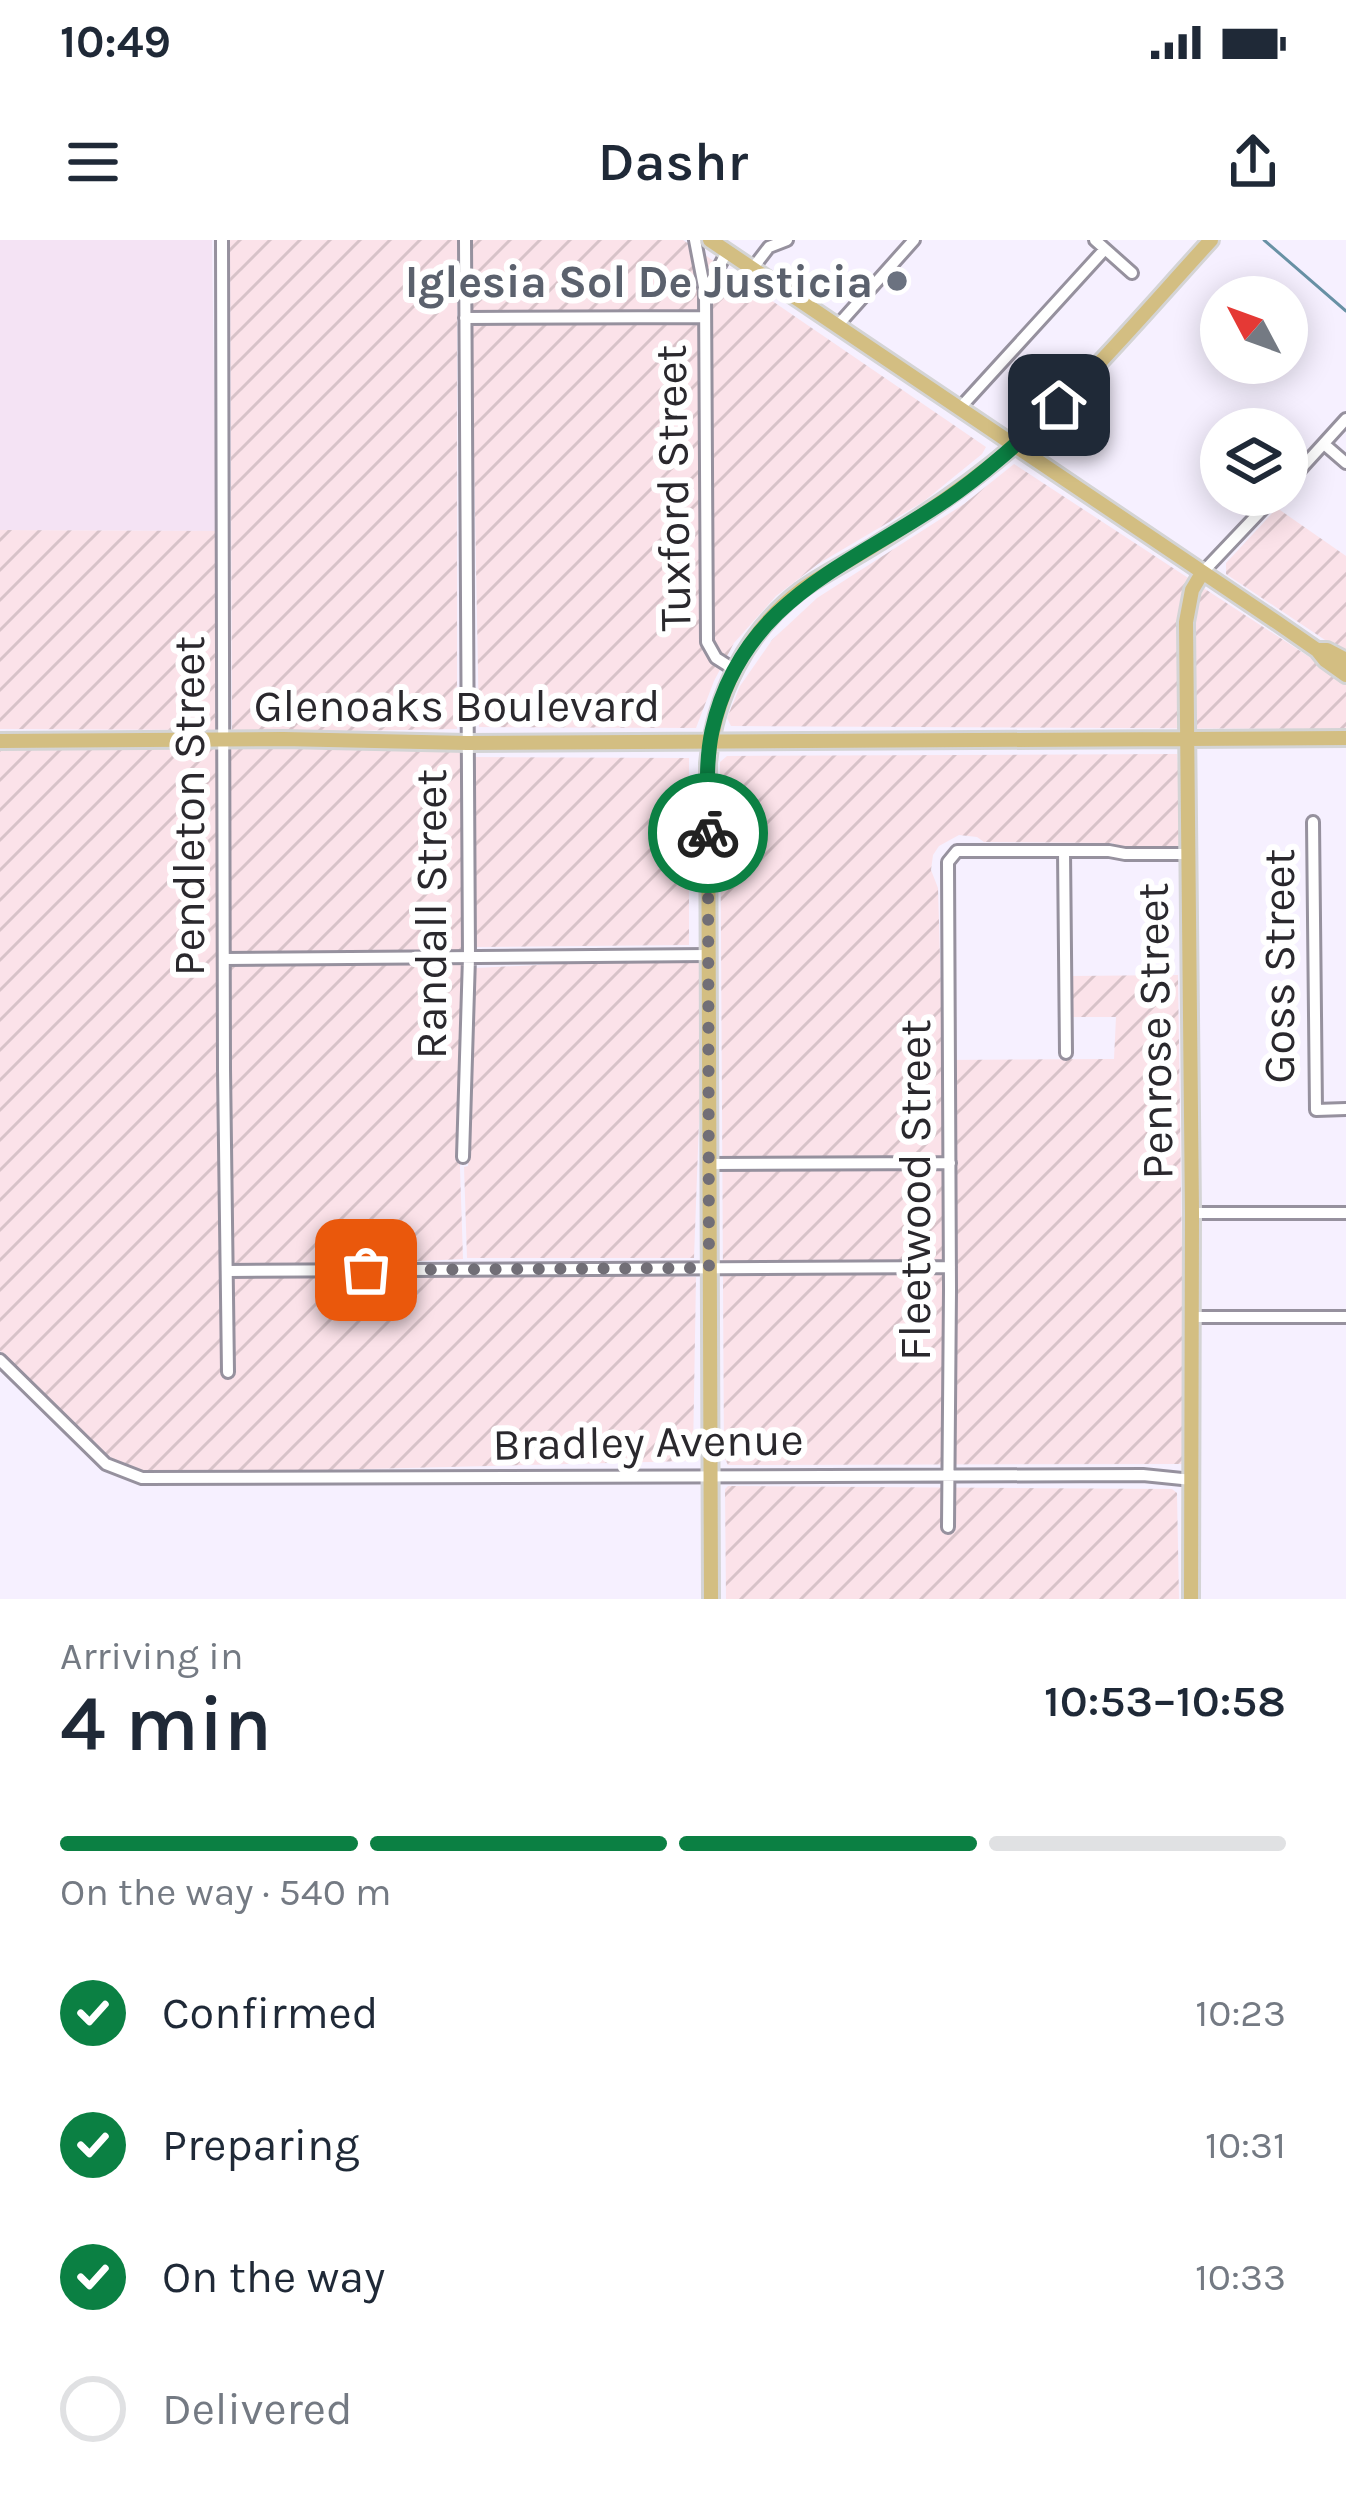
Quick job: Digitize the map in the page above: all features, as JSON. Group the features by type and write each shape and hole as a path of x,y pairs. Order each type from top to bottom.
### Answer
{"main road":[{"path":"710,240 1317,650 1346,675"},
{"path":"710,1599 710,742 724,694 769,620 802,590 947,499 1014,446 1066,399 1211,240"},
{"name":"Penrose Street","path":"1191,1599 1187,607 1202,573"},
{"path":"1317,650 1346,660"},
{"name":"Glenoaks Boulevard","path":"0,741 1346,739"}],"street":[{"name":"Pendleton Street","path":"222,240 228,1372"},
{"name":"Randall Street","path":"463,1156 469,957 465,240"},
{"name":"Tuxford Street","path":"695,240 705,292 707,642 716,658 735,670"},
{"path":"752,268 769,247 787,240"},
{"path":"838,326 914,240"},
{"path":"959,409 1100,245 1132,273"},
{"name":"Tuxford Street","path":"705,292 727,252"},
{"path":"465,318 705,317"},
{"path":"1308,461 1346,419"},
{"path":"1324,444 1346,464"},
{"name":"Penrose Street","path":"1202,573 1256,516"},
{"name":"Goss Street","path":"1313,823 1316,1110 1346,1109"},
{"name":"Fleetwood Street","path":"948,1526 948,862 957,851 1064,851"},
{"path":"1066,1053 1064,851 1188,854"},
{"path":"224,959 708,955"},
{"path":"709,1164 950,1163"},
{"path":"1192,1213 1346,1213"},
{"path":"228,1270 950,1267"},
{"path":"1191,1317 1346,1317"},
{"name":"Bradley Avenue","path":"0,1360 106,1464 142,1478 1143,1475 1192,1480"}],"shaded area":[{"path":"0,240 212,240 216,531 0,530"},
{"path":"230,240 457,240 457,729 232,733"},
{"path":"470,240 683,240 986,447 923,502 818,564 776,596 734,643 696,728 479,727"},
{"path":"1014,464 1346,681 1346,729 731,726 727,718 740,686 772,640 817,598 964,504"},
{"path":"1270,516 1288,516 1346,556 1346,654 1226,574 1226,563"},
{"path":"0,530 216,531 215,730 0,729"},
{"path":"223,746 225,1272 470,1269 696,1277 693,1455 688,1461 168,1474 128,1470 102,1451 0,1351 0,750"},
{"path":"227,746 465,747 466,952 227,957"},
{"path":"1177,754 1184,842 1180,849 1114,850 1113,843 984,842 959,835 939,846 931,870 938,888 943,1060 1114,1059 1116,1017 1069,1017 1070,976 1178,975 1185,1464 728,1465 724,1457 720,762 727,756"},
{"path":"474,757 689,758 689,945 476,947"},
{"path":"705,957 694,1258 467,1258 464,1167 468,1166 475,968"},
{"path":"226,961 465,961 460,1168 463,1259 228,1270"},
{"path":"728,1486 1172,1489 1177,1493 1179,1599 726,1599"}],"waterway":[{"path":"1264,240 1346,311"}],"way so far":[{"path":"366,1270 709,1268 708,833"}],"place":[{"name":"Iglesia Sol De Justicia","path":"897,281"}],"route":[{"path":"708,833 712,730 730,679 756,635 802,590 966,486 1059,405"}]}
